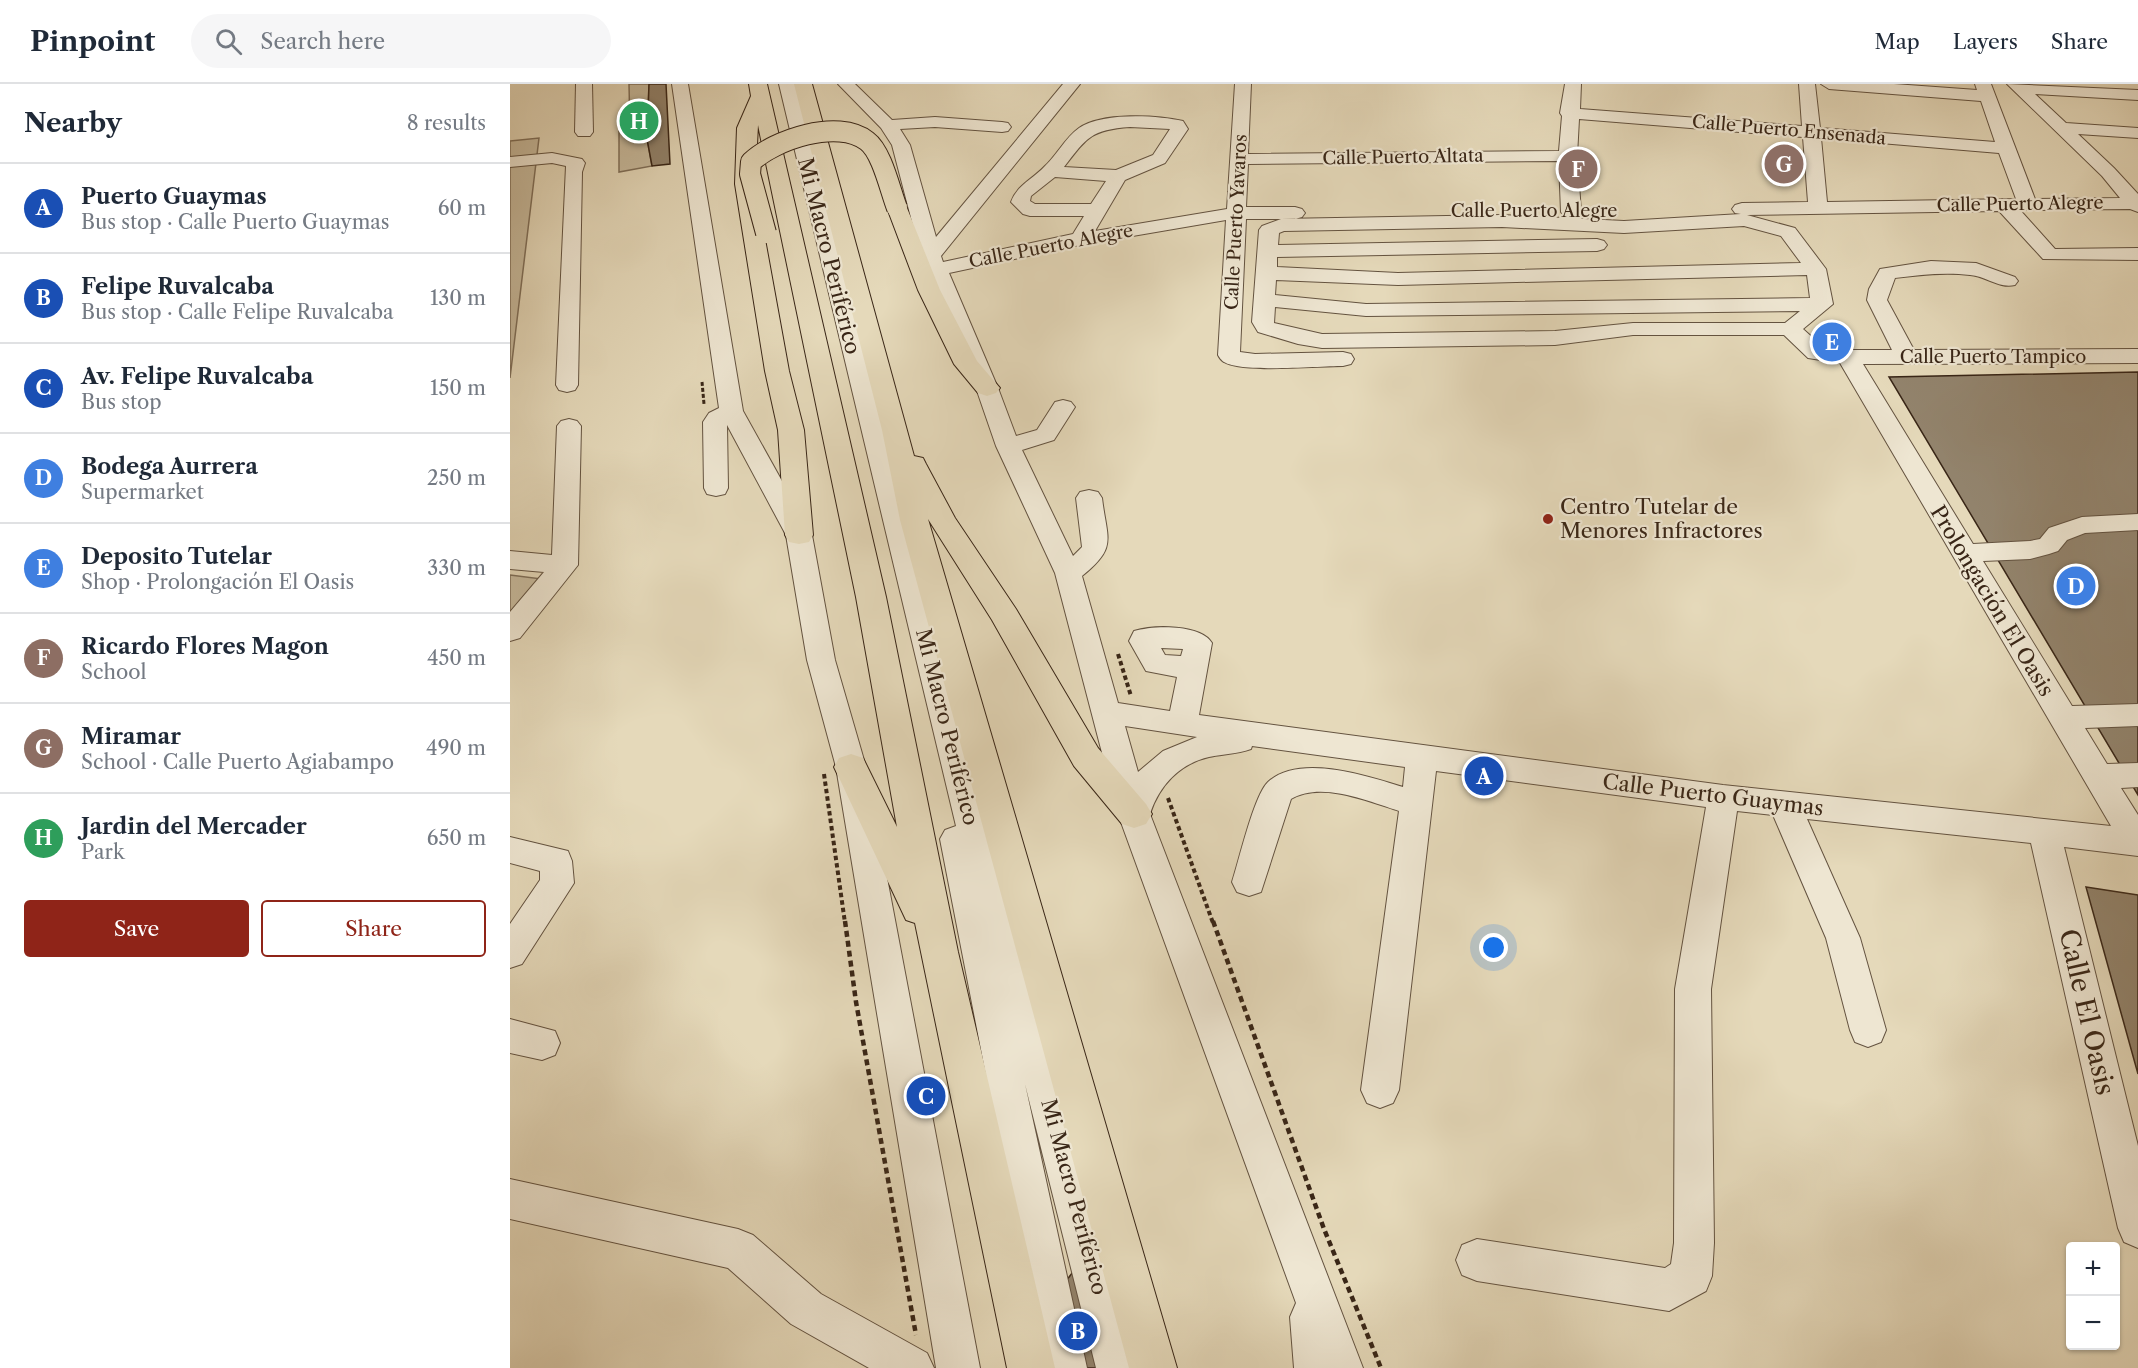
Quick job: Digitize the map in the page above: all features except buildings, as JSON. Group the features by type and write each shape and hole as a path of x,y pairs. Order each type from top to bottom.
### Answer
{"highway":[{"path":"803,84 895,430 914,520 1154,1368"},
{"path":"770,87 832,421 871,597 939,952 1031,1368"},
{"path":"770,87 747,128 745,184 777,371 791,430 799,535"},
{"path":"791,430 799,376 750,174 751,162 765,148 801,136 842,134 858,137 870,143 876,151 929,290 966,364 987,388"},
{"path":"799,376 832,421"},
{"path":"895,430 942,519 1005,616 1086,757 1134,814"},
{"path":"837,768 939,952"}],"street":[{"path":"584,84 584,132"},
{"path":"680,84 731,411 799,535 837,768 941,1364"},
{"path":"684,109 699,84"},
{"path":"935,263 1072,84"},
{"name":"Calle Puerto Yavaros","path":"1243,84 1229,355 1232,358 1255,361 1417,356"},
{"path":"1571,212 1568,156 1569,113 1573,84"},
{"path":"1807,84 1818,208"},
{"path":"1829,84 1985,90 2008,148 2026,204"},
{"path":"2017,86 2138,95"},
{"path":"2017,86 2108,172 2137,204"},
{"name":"Mi Macro Periférico","path":"770,87 967,887 1049,1299 1065,1368"},
{"name":"Mi Macro Periférico","path":"770,87 976,842 1011,957 1118,1368"},
{"path":"841,90 888,125 900,145 935,263 987,388 1008,446 1068,573 1134,814 1341,1368"},
{"name":"Calle Puerto Ensenada","path":"1569,113 2008,148"},
{"path":"888,125 935,122 1002,127"},
{"path":"1051,171 1118,176 1159,159 1179,129 1177,125 1167,122 1111,124 1086,131 1051,171 1023,194 1020,202 1030,210 1097,210"},
{"path":"2063,128 2138,133"},
{"name":"Calle Puerto Altata","path":"1239,159 1568,156"},
{"path":"510,162 561,159 576,163 573,172 567,385"},
{"path":"510,170 546,167 573,172"},
{"path":"2108,172 2138,174"},
{"path":"1080,239 1118,176"},
{"name":"Calle Puerto Alegre","path":"935,263 960,263 1080,239 1236,213 1571,212 2137,204"},
{"path":"2004,205 2050,255 2138,254"},
{"path":"1745,220 1788,232 1815,269 1822,303 1790,329 1633,329 1555,338 1322,341 1306,339 1266,327 1263,322 1264,273 1269,230 1281,225 1502,222 1624,227 1745,220"},
{"path":"1701,242 1788,232"},
{"path":"1266,251 1663,244"},
{"path":"1906,357 1877,300 1879,289 1887,273 1931,267 1976,269 2008,281"},
{"path":"1264,273 1398,279 1815,269"},
{"path":"1264,300 1366,310 1822,303"},
{"name":"Calle Puerto Tampico","path":"1790,329 1816,353 1848,357 2138,356"},
{"name":"Prolongación El Oasis","path":"1848,357 2138,843"},
{"path":"1008,446 1047,435 1063,407"},
{"path":"716,488 715,422 717,418 731,411"},
{"path":"510,631 565,566 569,426"},
{"path":"1068,573 1091,555 1095,547 1089,498"},
{"path":"1964,554 2030,550 2049,545 2058,534 2082,525 2138,522"},
{"path":"518,561 549,552 566,537"},
{"path":"518,561 565,566"},
{"path":"1183,723 1193,668"},
{"name":"Calle Puerto Guaymas","path":"1107,712 1288,740 1785,805 2044,831 2138,843"},
{"path":"2062,718 2138,715"},
{"name":"Calle Puerto Guaymas","path":"1134,814 1137,802 1151,777 1168,761 1182,754 1213,744 1288,740"},
{"path":"1380,1090 1422,758"},
{"path":"2097,776 2138,775"},
{"path":"1249,882 1278,792 1295,782 1327,780 1416,803"},
{"path":"1477,1260 1669,1290 1691,1276 1694,1243 1693,989 1723,797"},
{"path":"1785,805 1843,938 1868,1030"},
{"name":"Calle El Oasis","path":"2044,831 2138,1228"},
{"path":"510,850 556,861 557,883 510,953"},
{"path":"510,1200 738,1250 806,1308 941,1364"},
{"path":"1307,1276 1316,1368"}],"path":[{"path":"837,768 856,1002 941,1364"}],"shaded area":[{"path":"629,84 649,84 647,139 652,166 619,172 619,131 630,129"},
{"path":"539,138 510,378 510,141"},
{"path":"510,575 542,579 510,617"}],"place":[{"name":"Jardin del Mercader","path":"639,121"},
{"name":"Miramar","path":"1784,164"},
{"name":"Ricardo Flores Magon","path":"1578,169"},
{"name":"Deposito Tutelar","path":"1832,342"},
{"name":"Centro Tutelar de Menores Infractores","path":"1548,519"},
{"name":"Bodega Aurrera","path":"2076,586"},
{"name":"Puerto Guaymas","path":"1484,776"},
{"name":"Av. Felipe Ruvalcaba","path":"926,1096"},
{"name":"Felipe Ruvalcaba","path":"1078,1331"}]}
